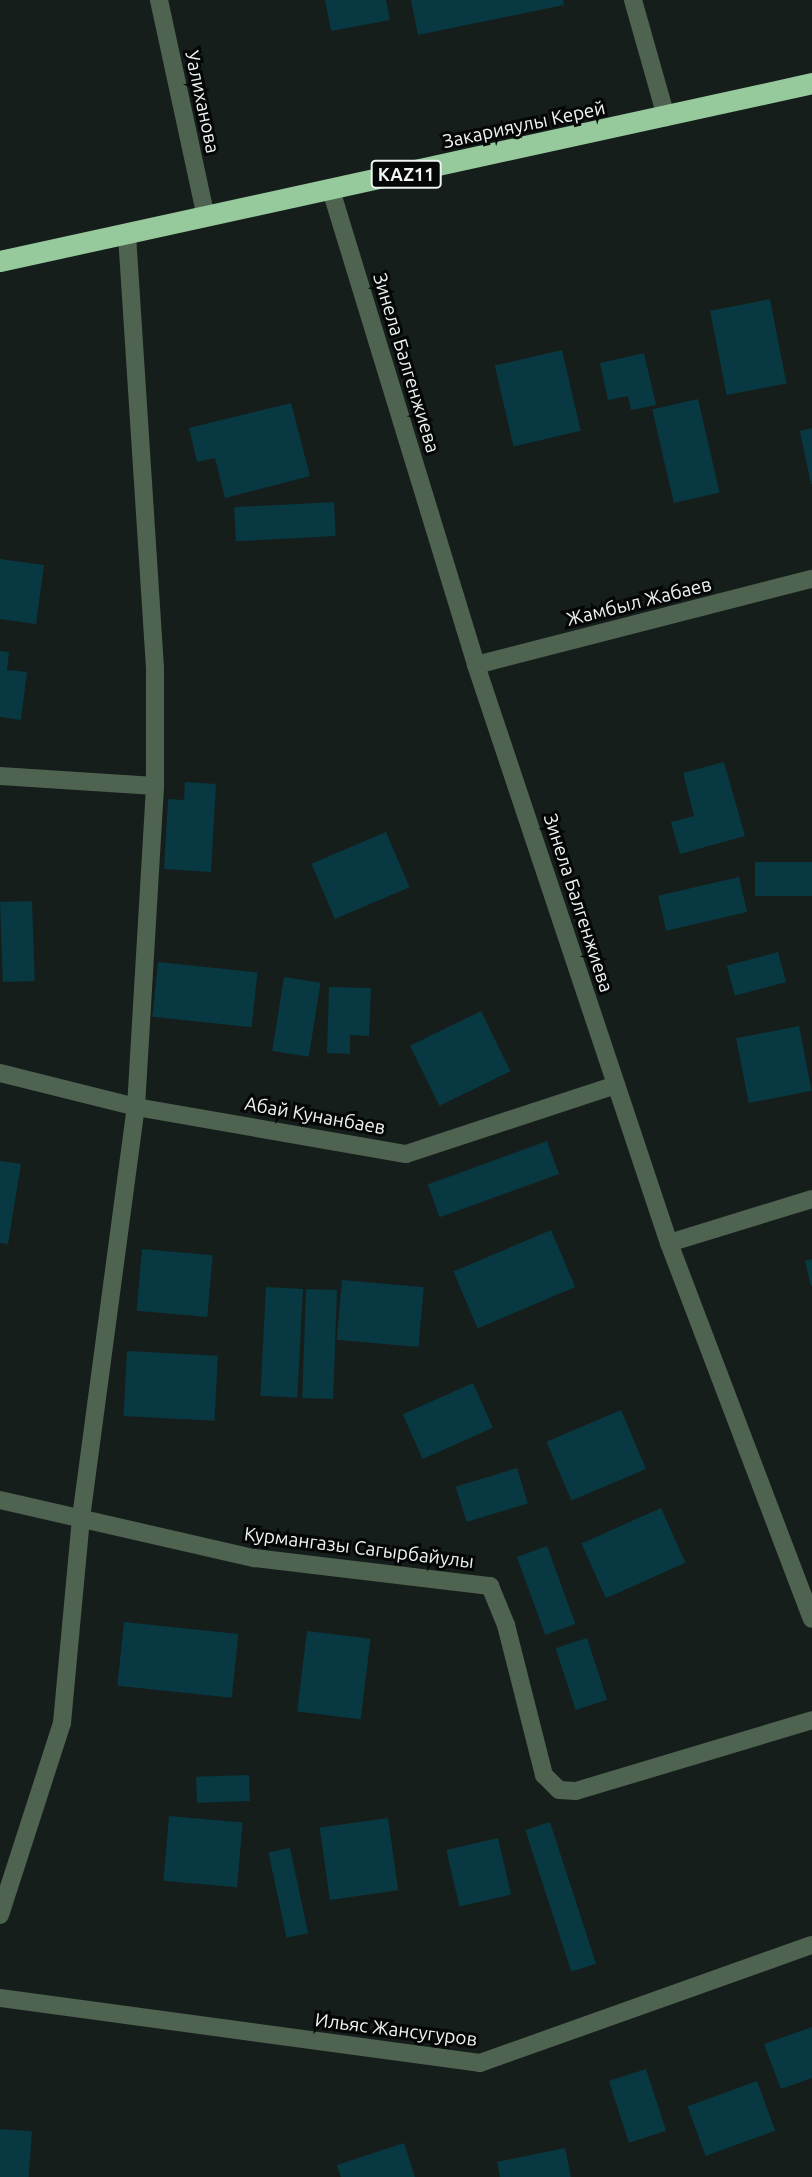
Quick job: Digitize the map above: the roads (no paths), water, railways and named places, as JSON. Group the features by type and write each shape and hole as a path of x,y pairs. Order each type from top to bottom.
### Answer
{"highway":[{"name":"Закарияулы Керей","path":"0,261 127,235 205,213 331,190 812,83"}],"street":[{"name":"Уалиханова","path":"159,0 205,213"},
{"path":"633,0 666,117"},
{"name":"Зинела Балгенжиева","path":"331,190 477,665 668,1243 812,1619"},
{"path":"0,1914 62,1723 81,1518 136,1107 155,786 155,668 127,235"},
{"name":"Жамбыл Жабаев","path":"477,665 812,579"},
{"path":"0,776 155,786"},
{"name":"Абай Кунанбаев","path":"0,1073 136,1107 406,1154 617,1085"},
{"path":"668,1243 812,1199"},
{"name":"Курмангазы Сагырбайулы","path":"0,1500 254,1558 490,1586 506,1625 544,1775 559,1790 576,1791 812,1720"},
{"name":"Ильяс Жансугуров","path":"0,1998 480,2063 812,1945"}]}
